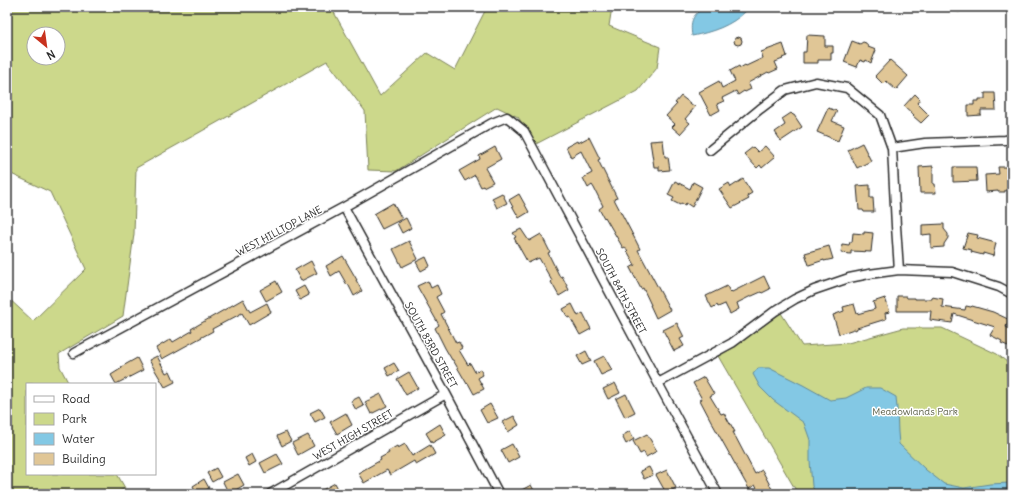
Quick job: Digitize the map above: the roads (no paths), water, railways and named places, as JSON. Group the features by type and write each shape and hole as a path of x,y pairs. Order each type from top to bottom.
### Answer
{"street":[{"path":"710,150 785,90 816,82 847,88 880,115 892,148 899,270"},
{"name":"SOUTH 84TH STREET","path":"492,123 507,117 524,131 718,494"},
{"name":"WEST HILLTOP LANE","path":"74,353 344,207 492,123"},
{"path":"892,148 925,143 1012,139"},
{"name":"SOUTH 83RD STREET","path":"344,207 499,494"},
{"path":"658,383 732,343 775,311 795,299 814,290 848,278 899,270 952,272 999,287 1012,294"},
{"name":"WEST HIGH STREET","path":"270,494 446,394"}],"water":[{"path":"704,7 743,7 746,11 734,21 721,28 692,36 691,26 694,16"},
{"path":"758,368 769,368 830,400 846,398 866,388 880,388 896,397 899,444 926,470 944,484 964,488 1009,483 1012,484 1012,494 816,494 812,486 810,440 804,423 773,400 760,387 753,374"}],"park label":[{"name":"Meadowlands Park","path":"915,411"}]}
